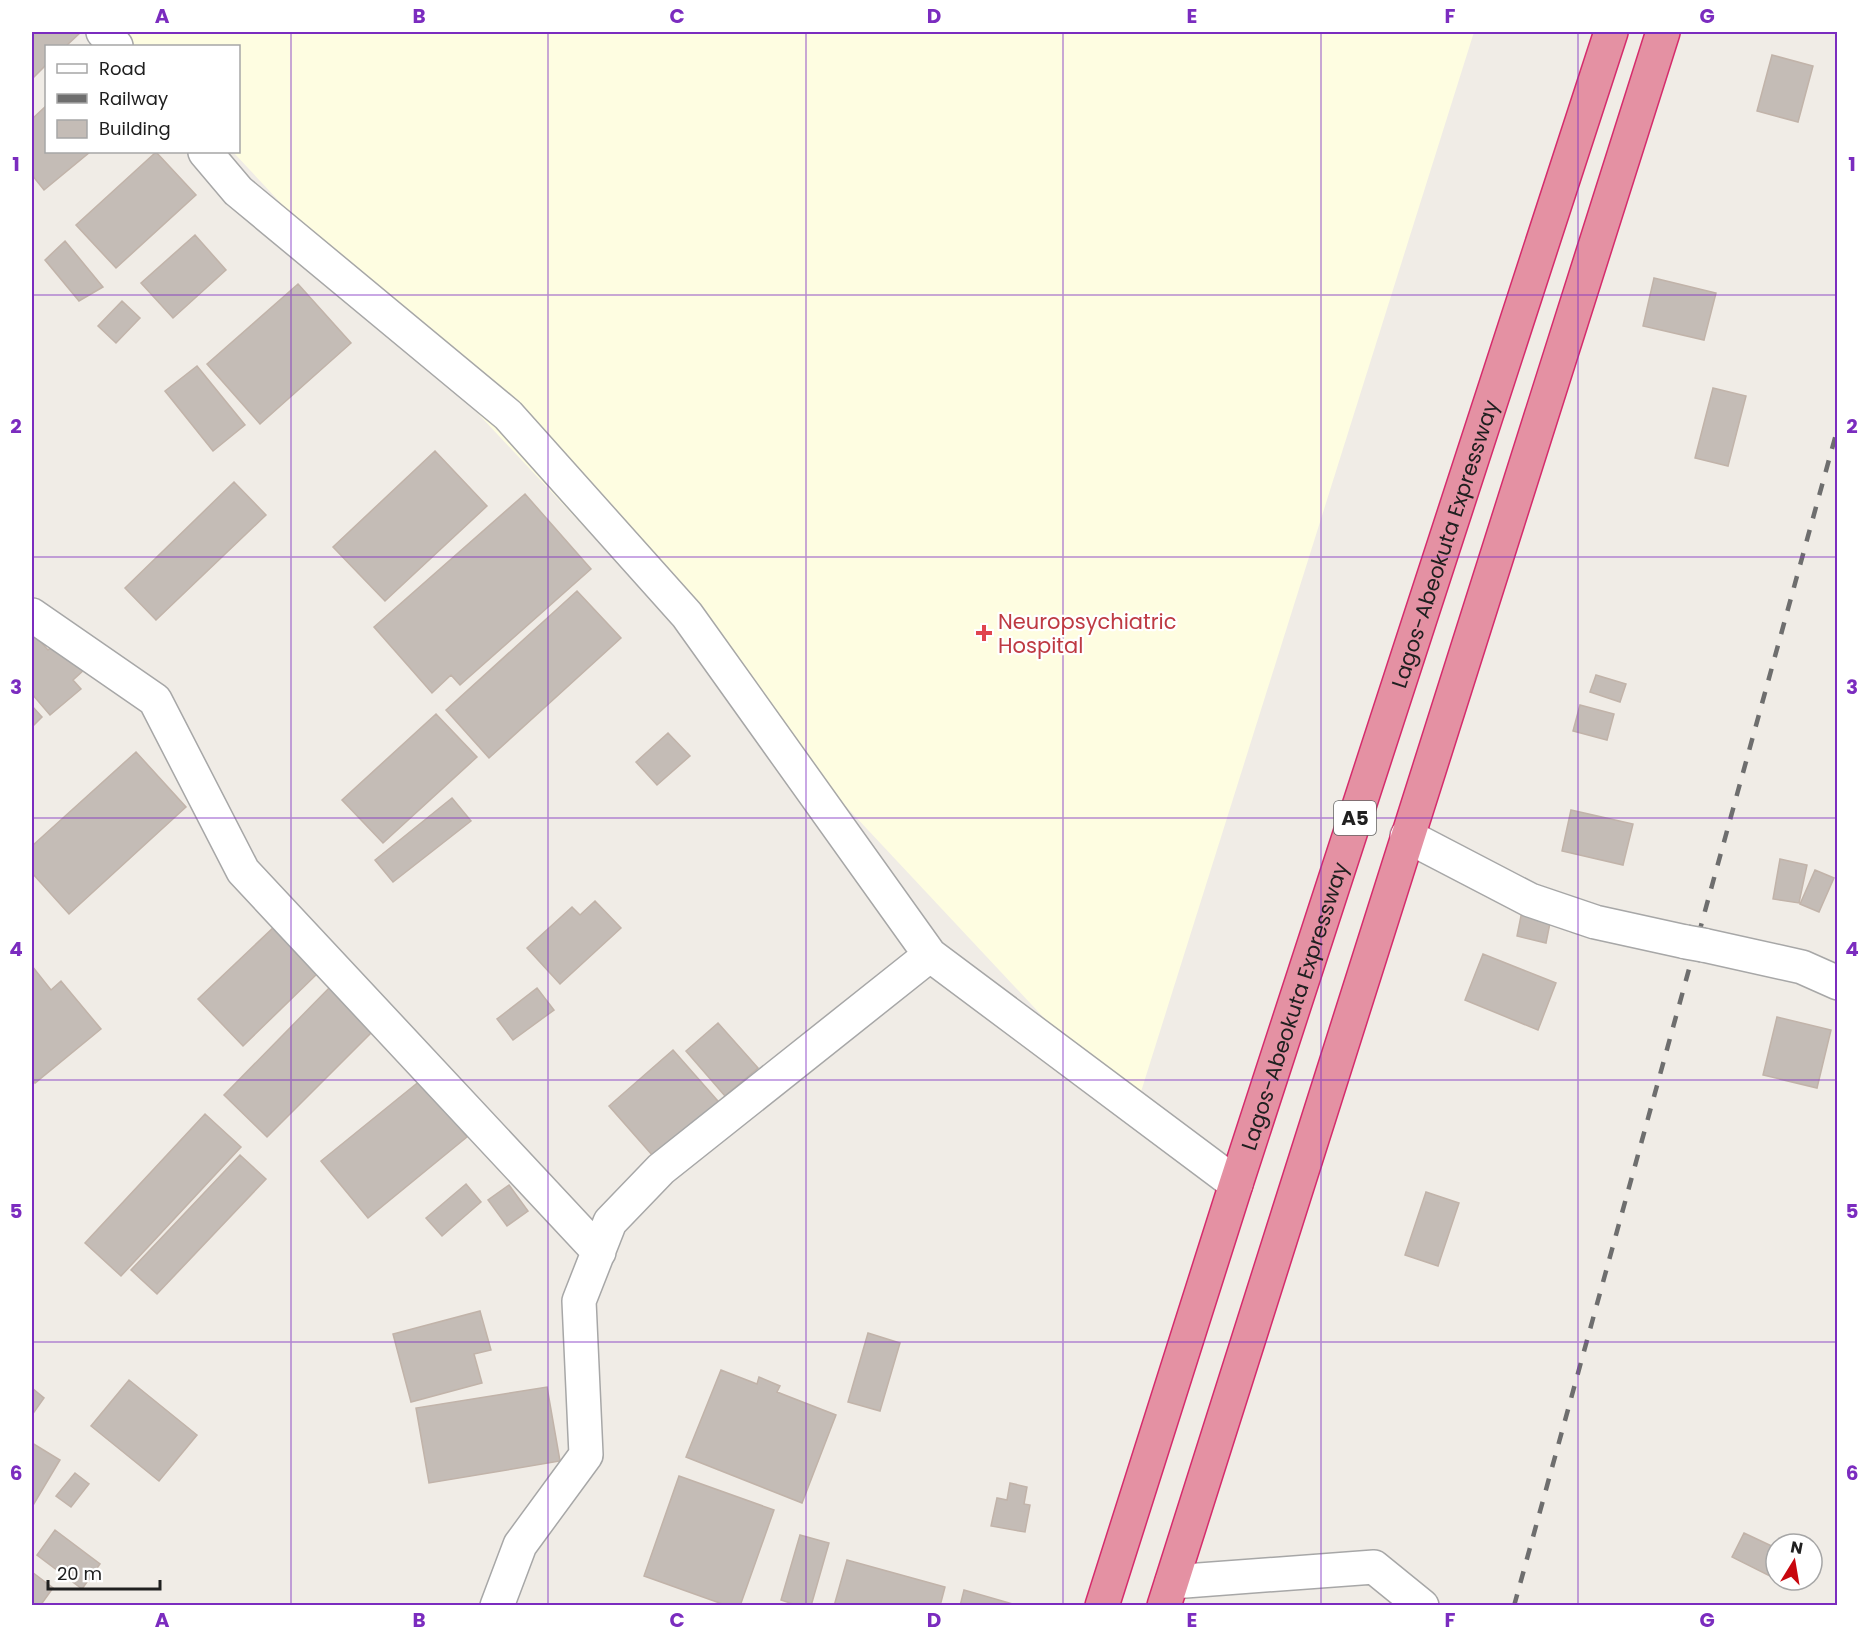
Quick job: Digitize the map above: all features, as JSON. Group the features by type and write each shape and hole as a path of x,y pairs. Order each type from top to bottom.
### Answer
{"highway":[{"name":"Lagos-Abeokuta Expressway","path":"1102,1605 1236,1184 1611,32"},
{"name":"A5","path":"1168,1594 1663,32"}],"street":[{"path":"103,32 115,45"},
{"path":"206,153 238,191 508,415 687,615 930,955 1236,1184"},
{"path":"32,615 155,700 243,871 599,1252"},
{"path":"1407,836 1530,900 1594,922 1802,967 1838,983"},
{"path":"497,1605 520,1545 586,1455 579,1301 610,1222 661,1169 930,955"},
{"path":"1168,1594 1374,1567 1422,1605"}],"shaded area":[{"name":"Neuropsychiatric Hospital","path":"121,32 1474,32 1134,1114 234,153 240,153 240,45 134,45"}],"building":[{"path":"32,32 81,32 67,45 45,45 45,66 32,79"},
{"path":"1772,55 1813,66 1798,122 1757,111"},
{"path":"45,107 45,153 89,153 44,190 32,175 32,119"},
{"path":"155,153 196,195 116,268 76,225"},
{"path":"195,235 226,270 173,318 141,283"},
{"path":"65,241 103,287 79,301 45,260"},
{"path":"1654,278 1716,293 1704,340 1643,326"},
{"path":"298,284 351,343 260,424 207,364"},
{"path":"122,301 140,318 116,343 98,326"},
{"path":"197,366 245,425 213,451 165,391"},
{"path":"1713,388 1746,396 1728,466 1695,458"},
{"path":"435,451 487,506 385,601 333,547"},
{"path":"234,482 266,515 156,620 125,588"},
{"path":"525,494 591,569 460,685 451,675 432,693 374,627"},
{"path":"577,591 621,638 489,758 446,710"},
{"path":"32,632 48,650 59,640 85,669 73,680 81,689 50,715 32,694"},
{"path":"1596,675 1626,684 1620,702 1590,692"},
{"path":"1580,705 1614,714 1607,740 1573,731"},
{"path":"32,706 42,717 32,727"},
{"path":"436,714 477,757 383,843 342,800"},
{"path":"668,733 690,756 657,785 636,762"},
{"path":"136,752 186,807 69,914 32,873 32,846"},
{"path":"452,798 471,821 393,882 375,860"},
{"path":"1571,810 1633,824 1623,865 1562,851"},
{"path":"1780,859 1807,865 1799,903 1773,899"},
{"path":"1815,870 1834,878 1819,912 1800,904"},
{"path":"595,901 621,928 560,984 527,948 572,907 580,915"},
{"path":"1522,911 1551,918 1546,943 1517,936"},
{"path":"276,925 320,971 243,1046 198,999"},
{"path":"1483,954 1556,983 1538,1030 1465,1000"},
{"path":"32,966 51,990 61,981 101,1029 35,1083 32,1078"},
{"path":"333,984 377,1027 267,1137 224,1095"},
{"path":"537,988 554,1010 513,1040 497,1019"},
{"path":"1777,1017 1831,1030 1817,1088 1763,1075"},
{"path":"718,1023 758,1068 725,1096 686,1051"},
{"path":"673,1050 724,1108 660,1164 609,1106"},
{"path":"421,1080 467,1137 368,1218 321,1161"},
{"path":"205,1114 241,1147 121,1276 85,1243"},
{"path":"240,1155 266,1179 157,1294 131,1270"},
{"path":"466,1184 481,1202 442,1236 426,1218"},
{"path":"509,1185 528,1211 507,1226 488,1200"},
{"path":"1426,1192 1459,1203 1438,1266 1405,1255"},
{"path":"480,1311 491,1350 474,1354 482,1383 411,1402 393,1334"},
{"path":"868,1333 900,1343 880,1411 848,1402"},
{"path":"721,1370 757,1384 759,1377 780,1386 777,1392 836,1415 802,1503 686,1457"},
{"path":"129,1380 197,1435 159,1481 91,1426"},
{"path":"547,1387 560,1461 429,1483 416,1408"},
{"path":"32,1388 44,1398 32,1415"},
{"path":"32,1443 60,1460 32,1507"},
{"path":"75,1473 89,1484 71,1507 56,1496"},
{"path":"679,1476 774,1510 740,1606 728,1606 644,1576"},
{"path":"1010,1483 1027,1487 1024,1504 1030,1505 1025,1532 991,1526 997,1498 1007,1500"},
{"path":"55,1530 100,1564 82,1589 37,1555"},
{"path":"1744,1533 1764,1542 1764,1573 1732,1557"},
{"path":"800,1535 829,1543 811,1606 799,1606 781,1600"},
{"path":"847,1560 945,1587 940,1606 834,1606"},
{"path":"32,1572 53,1588 40,1606 32,1606"},
{"path":"964,1590 1020,1606 960,1606"}],"railway":[{"path":"1514,1606 1838,427"}],"place":[{"name":"Neuropsychiatric Hospital","path":"984,633"}]}
